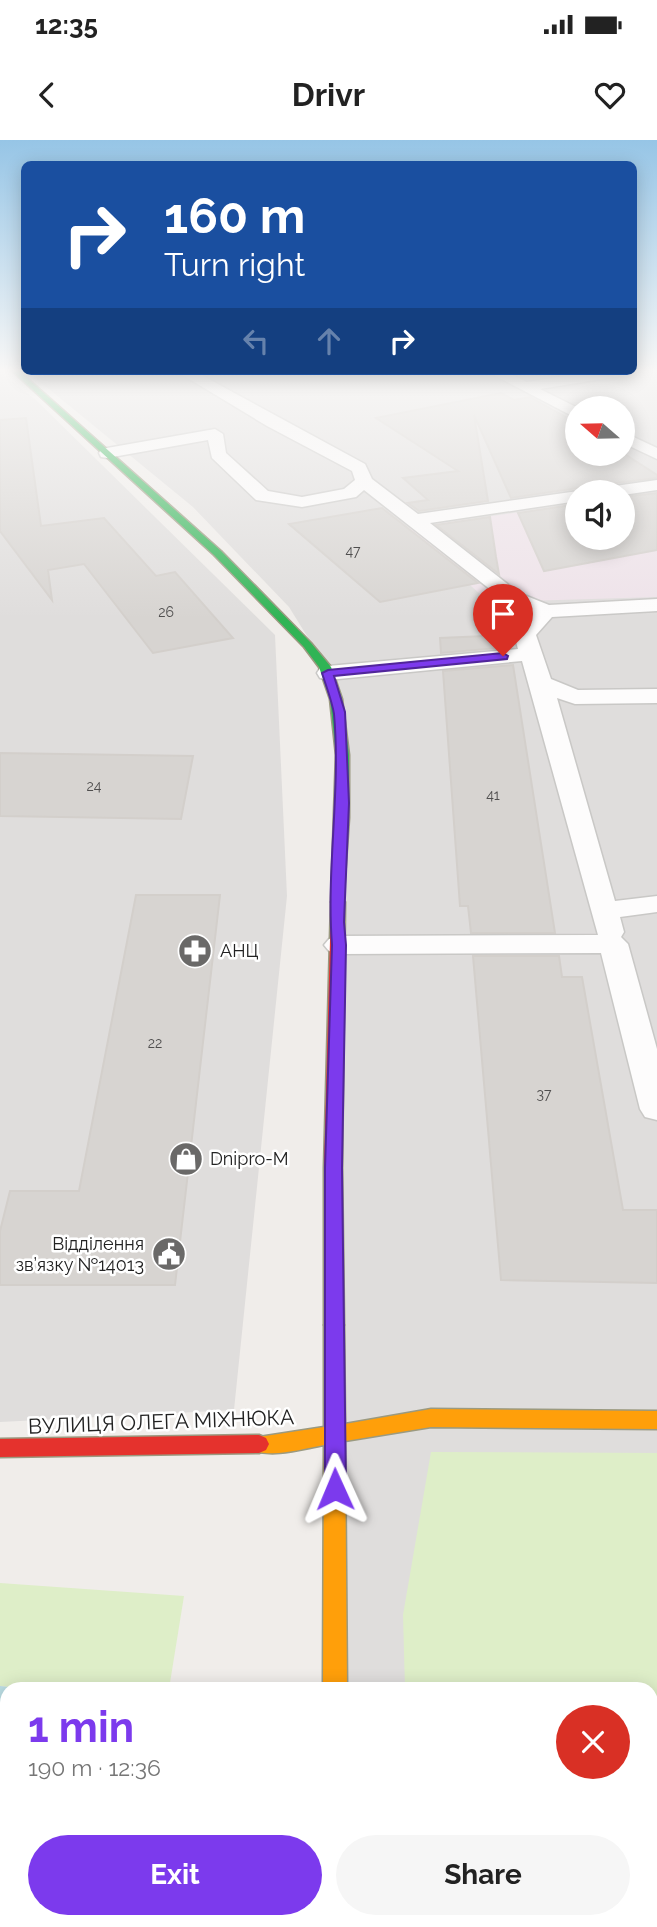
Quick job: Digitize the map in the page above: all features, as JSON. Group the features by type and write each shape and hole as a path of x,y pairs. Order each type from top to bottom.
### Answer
{"main road":[{"path":"107,453 247,581 310,649 328,673 339,712 342,803 333,1168 335,1682"},
{"name":"ВУЛИЦЯ ОЛЕГА МІХНЮКА","path":"0,1448 278,1444 431,1418 657,1420"}],"lane":[{"path":"218,452 262,496 302,502 350,493 364,481"},
{"path":"329,452 359,468 364,481 512,597 546,611 657,606"},
{"path":"635,488 657,485"},
{"path":"416,520 565,498"},
{"path":"546,611 525,634 541,683 657,1109"},
{"path":"328,673 530,654"},
{"path":"541,683 575,697 657,696"},
{"path":"604,911 657,904"},
{"path":"339,945 613,944"}],"shaded area":[{"path":"0,452 89,452 275,635 287,896 234,1410 0,1422"},
{"path":"126,452 565,452 565,466 635,466 635,452 657,452 657,1682 328,1682 338,686 289,607 193,507"},
{"path":"657,492 657,597 489,602 406,528 565,506 565,550 635,550 635,495"}],"green space":[{"path":"431,1452 657,1453 657,1682 405,1682 403,1615"},
{"path":"0,1583 184,1596 170,1682 0,1682"}],"building":[{"path":"0,452 31,452 41,526 104,518 156,576 175,572 233,638 153,653 84,564 48,570 52,600 0,531"},
{"path":"429,452 480,452 488,501 419,511 408,503 428,500 403,478 458,471"},
{"path":"491,452 565,452 565,466 635,466 635,461 657,475 657,478 635,481 565,480 565,490 511,498"},
{"path":"657,493 657,550 544,571 518,513 565,506 565,550 635,550 635,496"},
{"path":"382,508 478,583 380,602 289,524"},
{"path":"490,517 496,557 499,574 436,525"},
{"path":"509,635 510,647 441,653 440,638"},
{"path":"513,665 555,933 471,933 468,906 460,906 443,671"},
{"path":"0,753 193,756 181,819 0,816"},
{"path":"136,895 220,895 175,1285 0,1285 0,1231 10,1191 79,1191"},
{"path":"473,956 559,956 562,977 582,977 623,1210 657,1210 657,1283 501,1280"}],"traffic: fast":[{"path":"107,452 250,585 308,645 325,667 336,699 342,755 338,902"}],"traffic: slow":[{"path":"334,1325 335,1682"},
{"path":"259,1444 278,1444 431,1418 657,1420"}],"traffic: jam":[{"path":"334,1325 333,1168 338,902"},
{"path":"0,1448 259,1444"}],"place":[{"name":"АНЦ","path":"195,951"},
{"name":"Dnipro-M","path":"186,1159"},
{"name":"Відділення зв’язку №14013","path":"169,1254"}],"route":[{"path":"335,1489 333,1168 342,803 339,712 328,673 503,656"}]}
